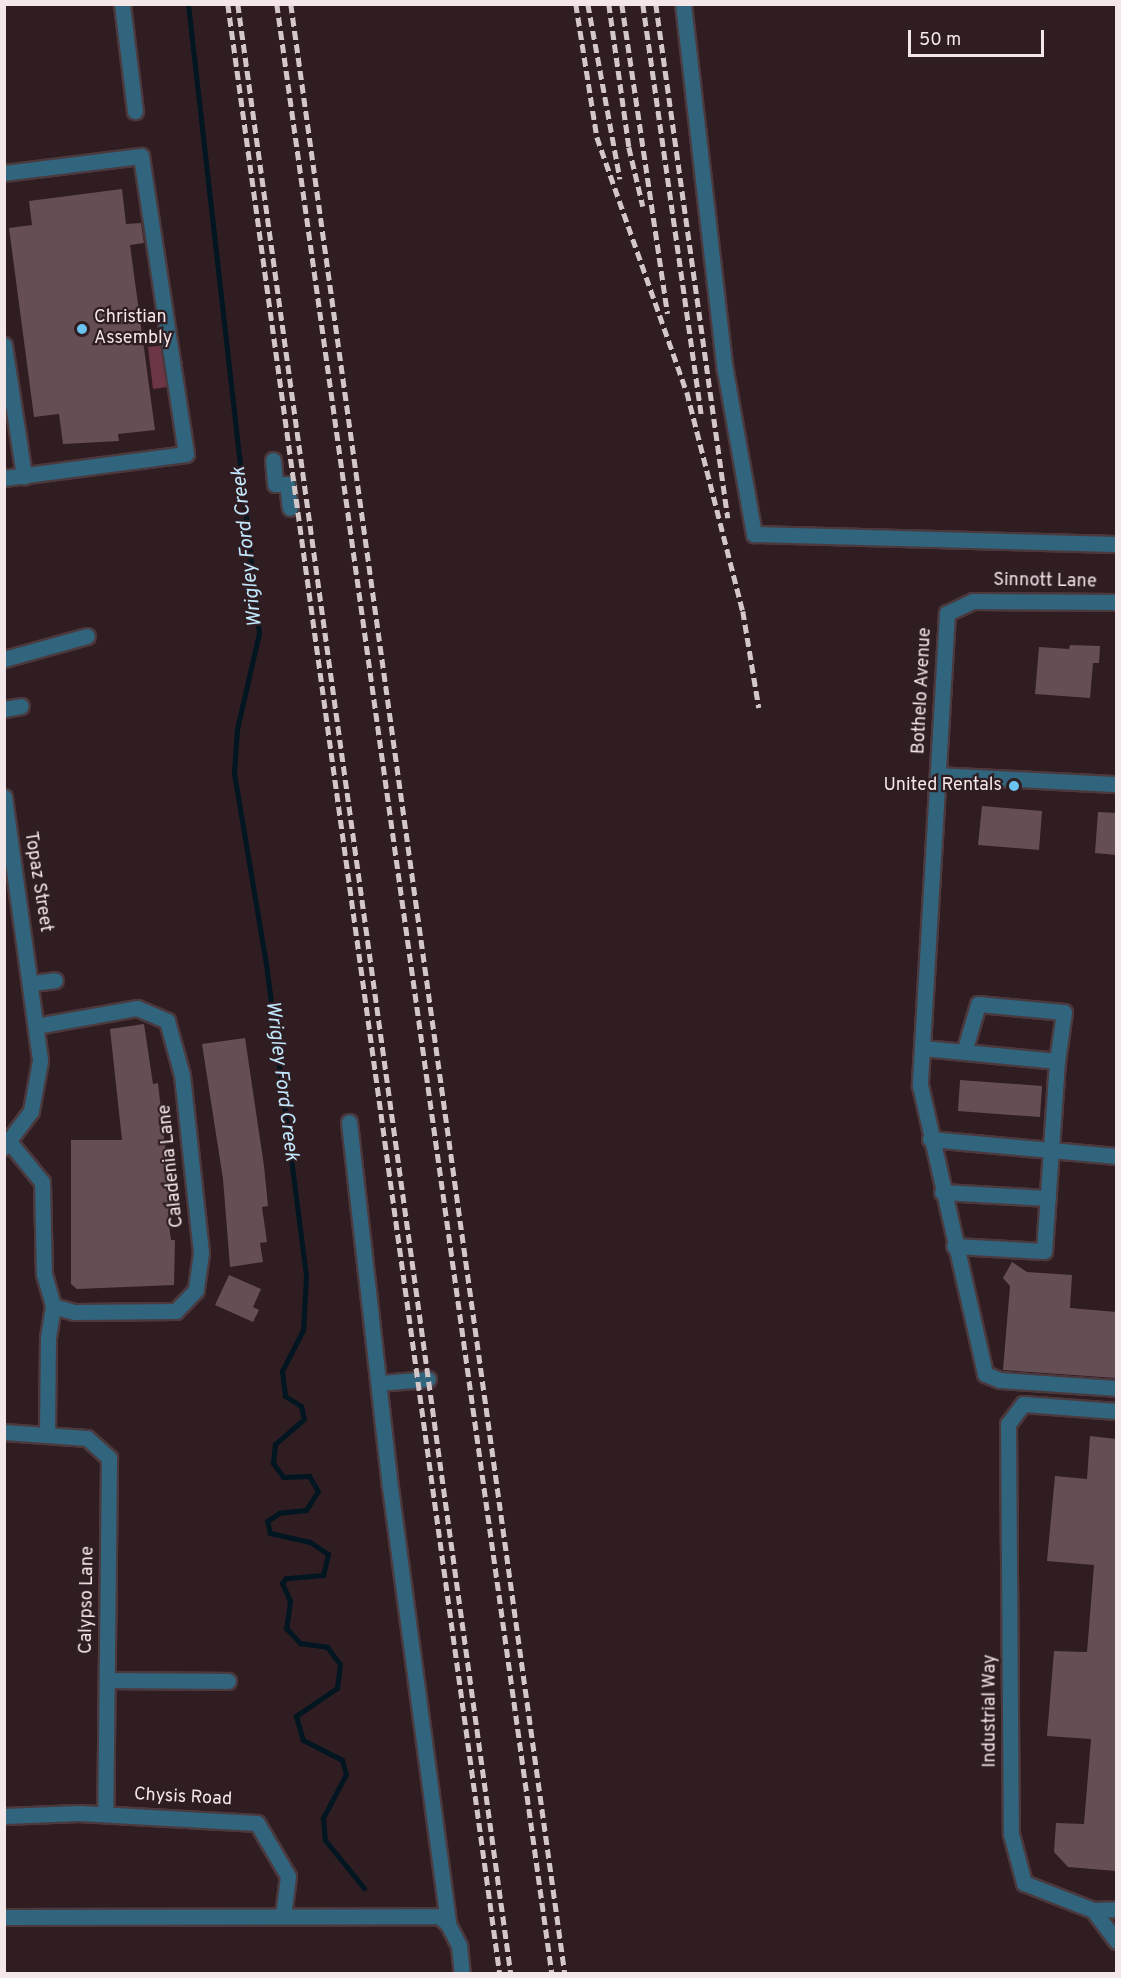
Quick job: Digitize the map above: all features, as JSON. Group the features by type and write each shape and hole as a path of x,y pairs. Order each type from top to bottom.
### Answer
{"street":[{"path":"122,4 135,111"},
{"path":"683,4 724,370 754,534 1116,544"},
{"path":"4,173 141,156 186,454 4,478"},
{"path":"4,345 24,476"},
{"path":"273,460 275,484 287,484 290,508"},
{"name":"Sinnott Lane","path":"973,601 1116,602"},
{"name":"Bothelo Avenue","path":"973,601 947,613 920,1086 954,1246 985,1374 1000,1380 1116,1388"},
{"path":"4,658 87,636"},
{"path":"4,709 21,705"},
{"path":"938,775 1116,784"},
{"name":"Topaz Street","path":"4,797 32,978 40,1061 31,1111 8,1146"},
{"path":"32,978 55,980"},
{"path":"954,1246 1044,1251 1057,1061 1064,1012 978,1004 964,1052"},
{"name":"Caladenia Lane","path":"36,1026 137,1008 167,1021 182,1075 201,1253 196,1290 176,1311 74,1312 53,1306"},
{"path":"923,1048 1057,1061"},
{"path":"349,1122 379,1383 448,1924 459,1946 462,1974"},
{"path":"930,1139 1052,1148 1116,1156"},
{"path":"4,1432 47,1432 48,1337 53,1306 44,1274 42,1182 8,1146"},
{"path":"942,1192 1048,1198"},
{"path":"379,1383 428,1379"},
{"name":"Industrial Way","path":"1092,1910 1024,1883 1011,1834 1008,1424 1023,1404 1116,1412"},
{"name":"Calypso Lane","path":"47,1432 87,1438 109,1458 105,1814"},
{"path":"107,1680 228,1681"},
{"name":"Chysis Road","path":"4,1816 105,1814 257,1823 288,1876 283,1916"},
{"path":"1092,1910 1116,1909"},
{"path":"1092,1910 1116,1941"},
{"path":"4,1917 439,1916 448,1924"}],"shaded area":[{"path":"176,344 183,363 182,385 153,389 148,347"}],"building":[{"name":"Christian Assembly","path":"122,189 126,224 141,223 144,243 130,245 155,430 118,434 119,441 63,444 59,414 34,417 9,228 32,225 29,201"},
{"path":"1070,645 1100,646 1099,663 1093,663 1090,698 1035,694 1039,647 1069,649"},
{"path":"982,806 1042,811 1039,850 978,845"},
{"path":"1098,812 1116,813 1116,855 1095,853"},
{"path":"144,1024 153,1084 158,1083 166,1154 170,1153 172,1168 168,1218 171,1240 175,1240 174,1285 77,1289 71,1284 71,1140 122,1140 110,1029"},
{"path":"245,1038 264,1166 268,1206 262,1207 267,1242 260,1243 263,1262 230,1267 223,1179 202,1044"},
{"path":"960,1080 1042,1086 1040,1117 958,1111"},
{"path":"1012,1262 1027,1272 1072,1275 1070,1308 1116,1312 1116,1378 1003,1370 1010,1286 1003,1278"},
{"path":"229,1275 261,1289 253,1307 259,1310 253,1322 215,1305"},
{"path":"1090,1436 1116,1439 1116,1871 1068,1867 1054,1852 1056,1823 1084,1824 1091,1739 1047,1736 1054,1651 1087,1652 1094,1565 1047,1561 1055,1476 1087,1479"}],"waterway":[{"name":"Wrigley Ford Creek","path":"188,4 259,633 237,729 234,773 267,971 306,1277 303,1330 282,1371 285,1396 301,1406 304,1419 275,1444 273,1463 283,1477 309,1476 318,1491 306,1510 279,1513 267,1521 270,1533 310,1542 328,1554 323,1575 286,1578 282,1583 290,1601 286,1628 300,1643 327,1647 340,1664 337,1688 296,1716 303,1740 342,1760 346,1774 323,1818 325,1840 364,1888"}],"railway":[{"path":"228,4 500,1974"},
{"path":"238,4 511,1974"},
{"path":"277,4 552,1974"},
{"path":"291,4 565,1974"},
{"path":"576,4 597,137 687,392 743,611 759,708"},
{"path":"588,4 620,179"},
{"path":"609,4 629,147 643,206"},
{"path":"622,4 668,314"},
{"path":"643,4 701,414"},
{"path":"656,4 728,518"}],"place":[{"name":"Christian Assembly","path":"82,329"},
{"name":"United Rentals","path":"1014,786"}]}
